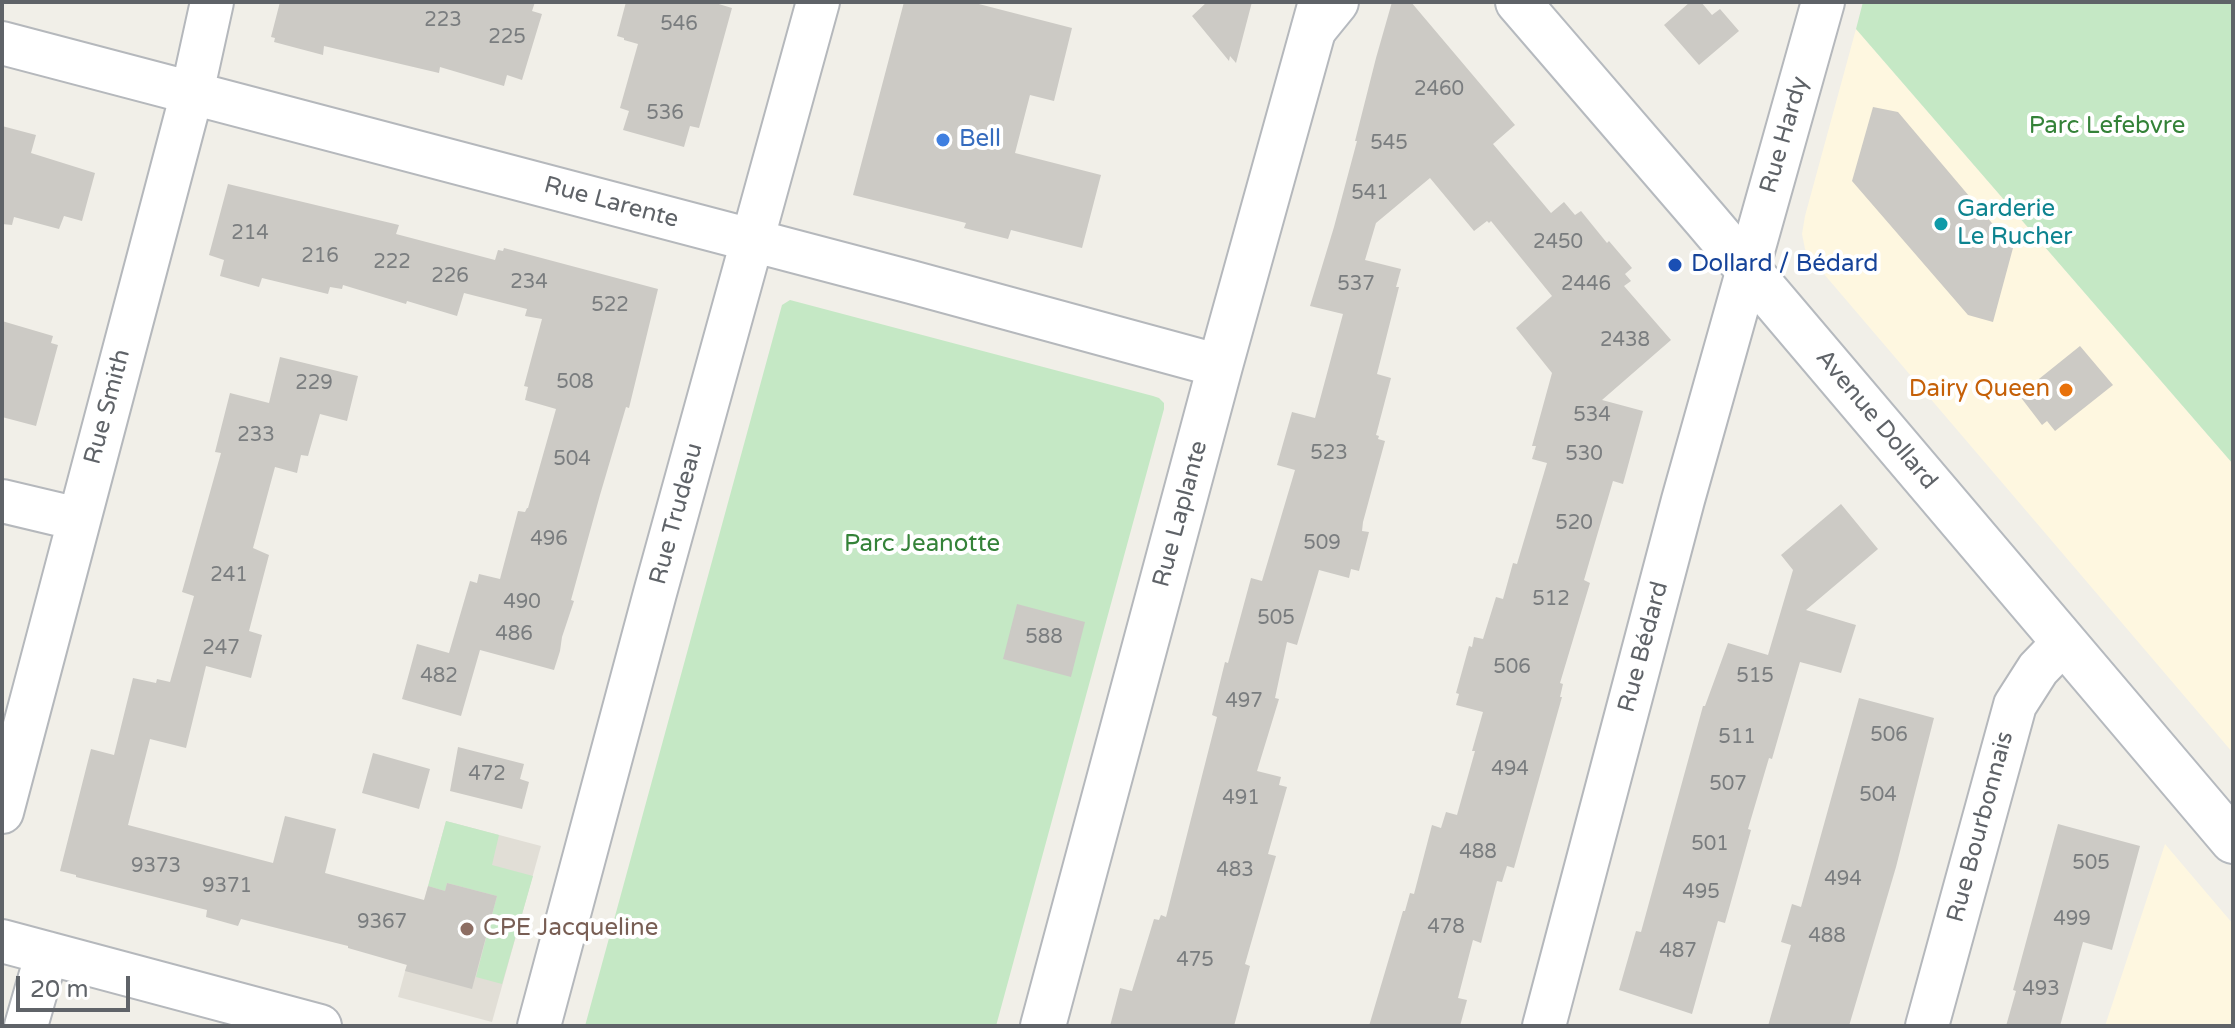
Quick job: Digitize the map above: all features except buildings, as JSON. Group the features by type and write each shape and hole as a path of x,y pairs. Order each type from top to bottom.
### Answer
{"main road":[{"name":"Avenue Dollard","path":"1518,2 2233,841"},
{"name":"Rue Laplante","path":"1043,1026 1220,366 1324,11"}],"street":[{"name":"Rue Smith","path":"2,812 192,93 212,2"},
{"name":"Rue Trudeau","path":"539,1026 818,2"},
{"name":"Rue Hardy","path":"1747,269 1823,2"},
{"name":"Rue Larente","path":"2,43 1220,366"},
{"name":"Rue Bédard","path":"1544,1026 1747,269"},
{"path":"2,501 78,519"},
{"name":"Rue Bourbonnais","path":"1927,1026 2015,705 2038,669 2064,642"},
{"path":"2,941 320,1026"},
{"path":"26,1026 47,953"}],"shaded area":[{"path":"1856,29 2233,464 2233,753 1805,249 1802,234 1805,216"},
{"name":"CPE Jacqueline","path":"446,821 541,846 492,1022 398,997"},
{"path":"2165,844 2233,924 2233,1026 2105,1026"}],"green space":[{"name":"Parc Lefebvre","path":"1863,2 2233,2 2233,464 1856,29"},
{"name":"Parc Jeanotte","path":"790,300 1153,396 1164,403 996,1026 585,1026 782,305"},
{"path":"446,821 499,835 492,865 533,876 502,984 476,977 497,896 447,883 445,891 428,886"}],"place":[{"name":"Bell","path":"943,140"},
{"name":"Garderie Le Rucher","path":"1941,224"},
{"name":"Dollard / Bédard","path":"1675,265"},
{"name":"Dairy Queen","path":"2066,390"},
{"name":"CPE Jacqueline","path":"467,929"}]}
